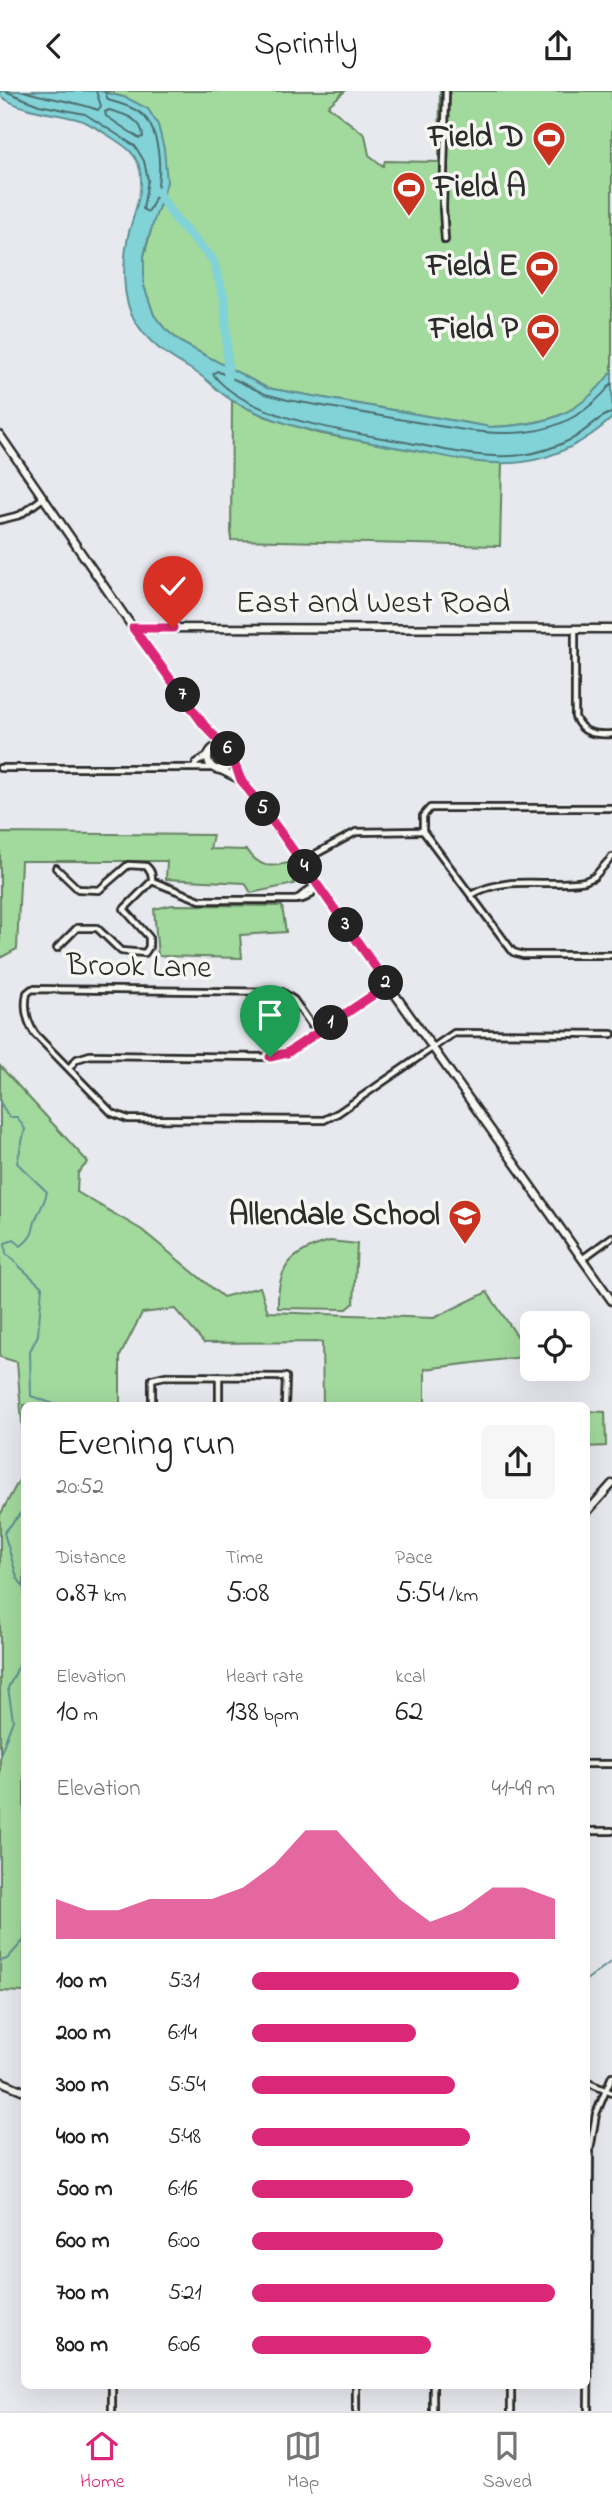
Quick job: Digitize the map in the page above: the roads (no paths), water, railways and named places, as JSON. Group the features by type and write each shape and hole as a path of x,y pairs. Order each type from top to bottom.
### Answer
{"main road":[{"path":"0,435 133,628 204,725 230,752 241,780 612,1301"},
{"name":"East and West Road","path":"133,628 612,629"},
{"path":"204,725 210,739 209,761 217,769 241,780"},
{"path":"209,753 217,746 224,747"},
{"path":"217,769 228,767 232,760"},
{"path":"590,1509 612,1484"},
{"path":"0,2081 21,2090"}],"street":[{"path":"445,240 443,208 446,91"},
{"path":"0,520 20,515 43,498"},
{"path":"575,629 575,717 579,726 589,733 612,734"},
{"path":"194,768 196,763 209,753"},
{"path":"0,768 217,769"},
{"path":"612,809 430,808 423,817 423,831 506,944 517,954 612,955"},
{"path":"301,862 356,832 423,831"},
{"path":"471,895 491,885 508,882 585,881 594,877 612,857"},
{"path":"56,868 78,889 99,890 128,865 146,866 151,872 152,881"},
{"path":"152,881 200,900 296,900 310,889 317,888"},
{"path":"57,948 77,927 97,927 121,951 145,953 149,947 149,937 124,909 152,881"},
{"path":"388,985 287,1053 270,1057 90,1055 77,1059 69,1068 111,1113 128,1119 324,1120 454,1033 612,1034"},
{"name":"Brook Lane","path":"69,1068 29,1025 27,993 32,989 282,992 294,1000 317,1033"},
{"path":"582,1259 612,1237"},
{"path":"152,1402 152,1379 165,1376 286,1377 285,1402"},
{"path":"219,1377 219,1402"},
{"path":"590,1764 612,1764"},
{"path":"590,1831 612,1831"},
{"path":"590,2150 596,2114 612,2076"},
{"path":"590,2083 612,2092"},
{"path":"112,2389 112,2411"},
{"path":"356,2389 356,2411"},
{"path":"433,2389 433,2411"},
{"path":"511,2389 511,2411"},
{"path":"589,2389 589,2411"}],"water":[{"path":"0,91 100,91 127,98 148,109 158,125 164,149 167,182 147,242 144,286 154,315 165,329 182,343 267,388 490,427 527,424 559,415 587,399 612,371 612,418 593,433 560,452 536,460 496,463 454,458 322,433 278,421 235,402 154,344 140,329 130,310 125,290 125,256 140,192 137,160 121,144 85,122 19,106 0,96"}],"waterway":[{"path":"157,192 177,221 213,260 225,301 228,378"},
{"path":"0,1102 9,1117 17,1117 25,1129 17,1163 47,1192 30,1237 21,1246 14,1240 5,1243 6,1254 42,1287 38,1335 30,1351 31,1396 48,1402"},
{"path":"21,1513 4,1533 21,1583"},
{"path":"0,1755 13,1720 8,1688 21,1661"},
{"path":"0,1961 7,1959 21,1943"},
{"path":"590,1977 612,1961"}],"place":[{"name":"Field D","path":"549,168"},
{"name":"Field A","path":"409,218"},
{"name":"Field E","path":"542,297"},
{"name":"Field P","path":"543,360"},
{"name":"Allendale School","path":"465,1246"}]}
